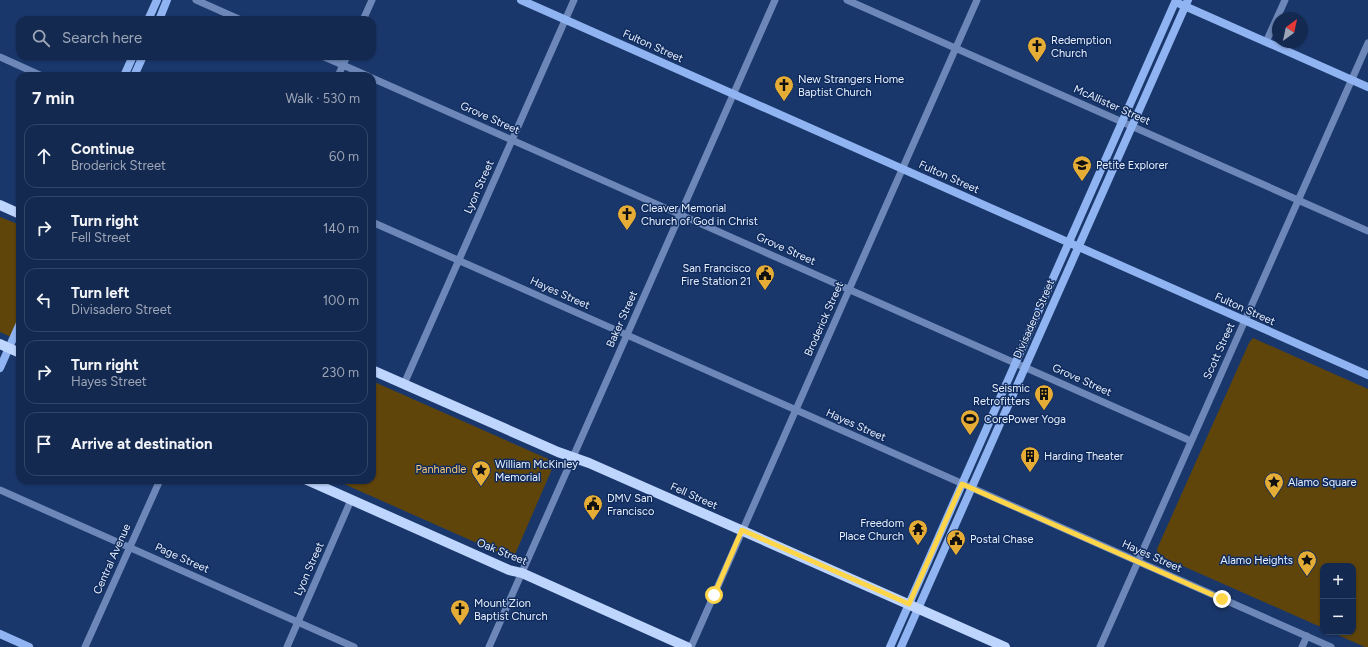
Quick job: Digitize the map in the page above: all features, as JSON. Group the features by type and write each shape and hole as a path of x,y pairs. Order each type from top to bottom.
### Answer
{"main road":[{"path":"150,16 157,0"},
{"path":"161,16 168,0"},
{"name":"Fulton Street","path":"521,0 1368,375"},
{"path":"1175,0 1186,3 1266,42 1368,87"},
{"name":"Divisadero Street","path":"901,647 913,606 962,484 1175,0"},
{"name":"Divisadero Street","path":"890,647 913,606 972,488 1186,3"},
{"path":"126,72 130,60"},
{"path":"136,72 141,60"},
{"path":"0,204 16,212"},
{"path":"0,368 4,346 16,329"},
{"path":"4,346 16,351"},
{"name":"Fell Street","path":"376,372 558,452 573,457 742,530 1005,647"},
{"name":"Oak Street","path":"316,484 509,570 522,573 687,647"},
{"path":"0,634 29,647"}],"street":[{"path":"196,0 232,16"},
{"path":"365,16 372,0"},
{"name":"Lyon Street","path":"404,384 574,0"},
{"name":"Baker Street","path":"489,647 775,0"},
{"name":"McAllister Street","path":"847,0 1368,231"},
{"name":"Broderick Street","path":"691,647 977,0"},
{"path":"1266,42 1285,0"},
{"name":"Scott Street","path":"1100,647 1368,43"},
{"path":"0,58 33,72"},
{"path":"331,60 359,72"},
{"path":"340,72 345,60"},
{"name":"Grove Street","path":"376,80 1191,441"},
{"name":"Hayes Street","path":"376,224 1331,647"},
{"name":"Central Avenue","path":"85,647 158,484"},
{"name":"Page Street","path":"0,490 354,647"},
{"name":"Lyon Street","path":"287,647 351,500"},
{"path":"1302,647 1307,636"}],"green space":[{"path":"0,217 16,223 16,339 0,332"},
{"name":"Alamo Square","path":"1253,338 1368,389 1368,647 1338,635 1356,635 1356,563 1320,563 1320,627 1158,555 1157,549 1249,343"},
{"name":"Panhandle","path":"376,383 555,462 513,559 344,484 376,484"}],"place":[{"name":"Redemption Church","path":"1037,63"},
{"name":"New Strangers Home Baptist Church","path":"784,102"},
{"name":"Petite Explorer","path":"1082,182"},
{"name":"Cleaver Memorial Church of God in Christ","path":"627,231"},
{"name":"San Francisco Fire Station 21","path":"765,291"},
{"name":"Seismic Retrofitters","path":"1044,411"},
{"name":"CorePower Yoga","path":"970,436"},
{"name":"Harding Theater","path":"1030,473"},
{"name":"William McKinley Memorial","path":"481,487"},
{"name":"Alamo Square","path":"1274,499"},
{"name":"DMV San Francisco","path":"593,521"},
{"name":"Freedom Place Church","path":"918,546"},
{"name":"Postal Chase","path":"956,556"},
{"name":"Alamo Heights","path":"1307,577"},
{"name":"Mount Zion Baptist Church","path":"460,626"}],"route":[{"path":"714,595 742,530 909,604 962,484 1222,599"}]}
